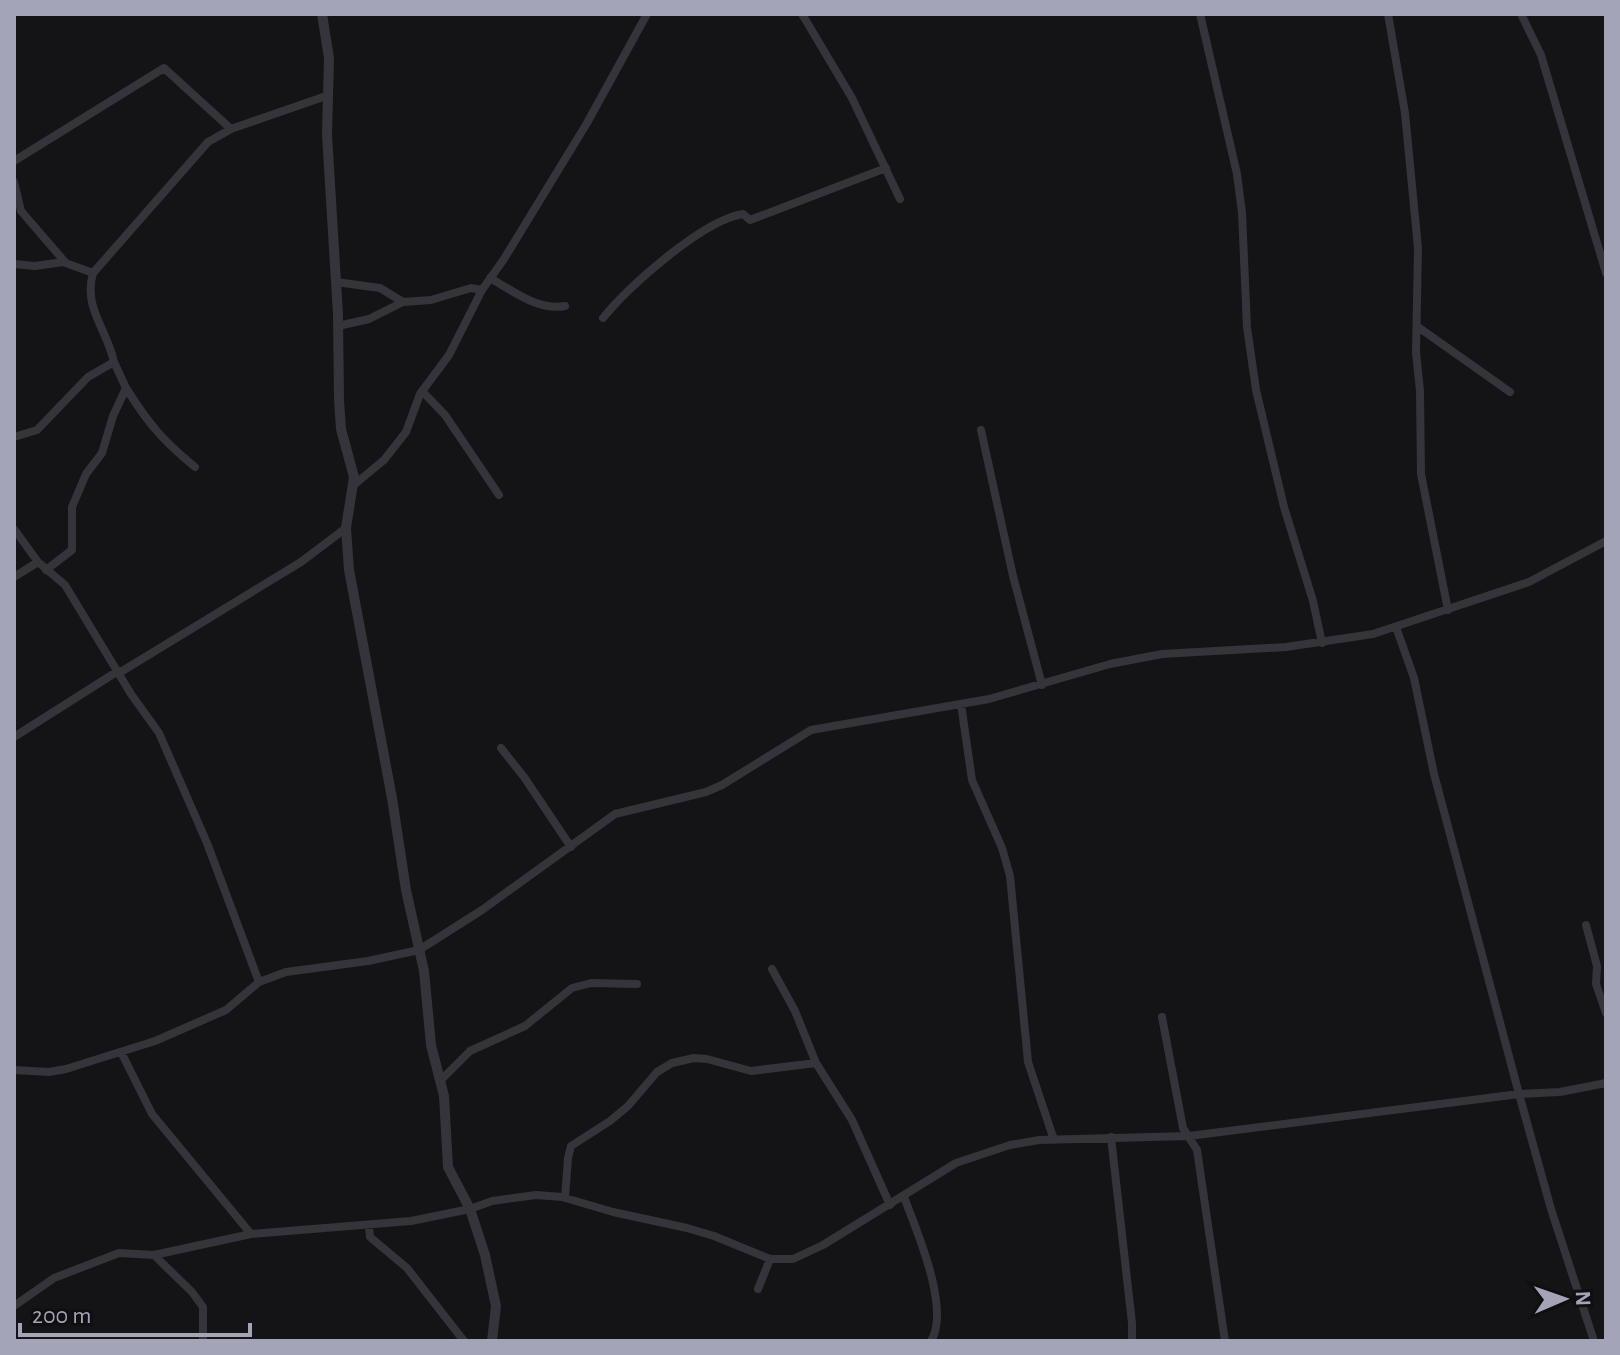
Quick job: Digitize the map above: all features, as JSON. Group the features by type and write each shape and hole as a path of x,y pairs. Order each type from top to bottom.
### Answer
{"street":[{"path":"322,14 329,58 327,135 341,429 353,466 355,484 346,528 355,615 424,971 431,1045 444,1096 448,1167 470,1209 485,1255 496,1306 492,1341"},
{"path":"355,484 397,445 410,424 422,391 449,355 482,290 587,123 647,14"},
{"path":"802,14 852,98 900,199"},
{"path":"1200,14 1237,174 1242,213 1247,327 1256,390 1284,507 1313,601 1322,643"},
{"path":"1388,14 1414,186 1418,248 1416,352 1421,474 1448,610"},
{"path":"1521,14 1541,55 1606,273"},
{"path":"14,161 164,68 231,129"},
{"path":"195,467 155,431 126,388 90,299 89,286 93,273 208,142 231,129 329,95"},
{"path":"603,318 621,296 658,264 710,226 730,216 743,214 750,220 886,168"},
{"path":"14,182 21,211 65,262 93,273"},
{"path":"14,264 35,266 65,262"},
{"path":"490,278 542,306 551,309 565,306"},
{"path":"336,282 380,288 403,302"},
{"path":"338,326 369,319 403,302 431,300 471,288 482,290"},
{"path":"1418,327 1510,392"},
{"path":"14,437 37,430 88,377 114,362"},
{"path":"46,570 72,550 72,507 86,474 102,453 126,388"},
{"path":"422,391 445,415 499,495"},
{"path":"981,430 1013,576 1042,685"},
{"path":"14,737 301,562 346,528"},
{"path":"14,529 38,562 65,585 159,733 221,878 259,982"},
{"path":"14,1070 49,1072 66,1069 168,1036 226,1010 259,982 298,969 368,961 419,950 482,910 615,814 706,792 811,730 961,704 1042,685 1110,664 1162,654 1286,647 1373,634 1529,582 1606,541"},
{"path":"14,577 38,562"},
{"path":"1396,627 1414,678 1434,774 1519,1094 1551,1209 1594,1341"},
{"path":"961,704 972,780 1002,848 1010,876 1028,1062 1054,1140"},
{"path":"501,748 571,847"},
{"path":"1586,925 1597,966 1596,984 1606,1013"},
{"path":"772,969 795,1011 816,1063 845,1107 890,1205"},
{"path":"440,1081 470,1051 532,1022 572,988 591,983 637,984"},
{"path":"1162,1017 1183,1128 1197,1150 1225,1341"},
{"path":"121,1052 152,1114 251,1234"},
{"path":"565,1198 571,1146 594,1133 628,1106 663,1067 694,1058 751,1071 816,1063"},
{"path":"14,1306 54,1278 105,1256 126,1252 154,1255 251,1234 411,1221 470,1209 492,1201 524,1197 565,1198 714,1236 770,1259 799,1257 904,1197 956,1163 1010,1145 1111,1137 1189,1136 1519,1094 1560,1092 1606,1083"},
{"path":"1111,1137 1132,1341"},
{"path":"904,1197 923,1247 930,1276 935,1307 935,1330 931,1341"},
{"path":"369,1226 370,1237 407,1268 464,1341"},
{"path":"154,1255 203,1307 203,1341"},
{"path":"758,1289 770,1259"},
{"path":"935,1330 943,1341"}]}
